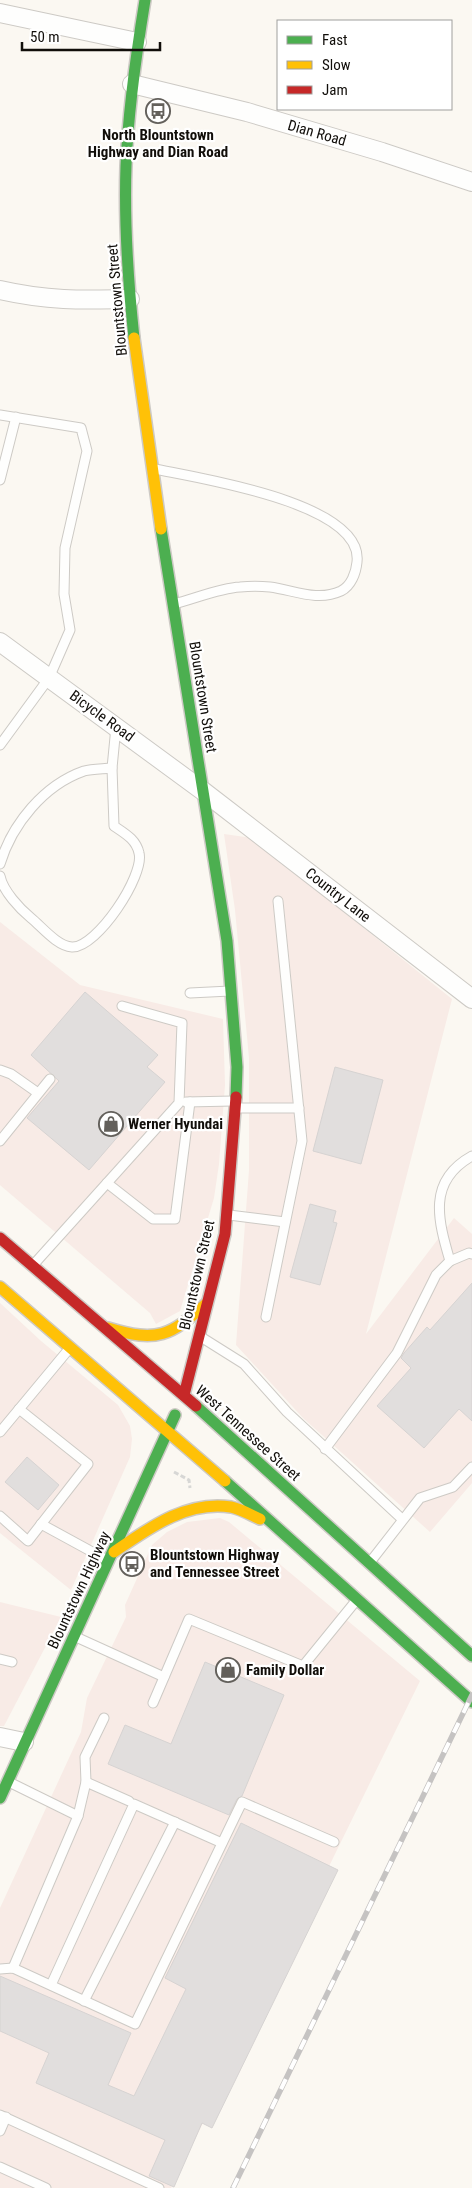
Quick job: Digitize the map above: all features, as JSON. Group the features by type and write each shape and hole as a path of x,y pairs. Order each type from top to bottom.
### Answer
{"main road":[{"name":"Blountstown Street","path":"145,0 132,84 126,166 126,225 130,299 137,363 173,604 227,941 237,1067 236,1105 225,1234 184,1395"},
{"name":"West Tennessee Street","path":"0,1238 184,1395 472,1656"},
{"path":"0,1287 167,1430 472,1702"},
{"path":"104,1327 141,1336 162,1333 180,1327 207,1302"},
{"name":"Blountstown Highway","path":"0,1798 24,1742 112,1557 184,1395"},
{"path":"112,1557 165,1518 195,1508 211,1505 233,1508 273,1524"}],"street":[{"path":"0,13 137,42"},
{"name":"Dian Road","path":"132,84 265,117 382,152 472,182"},
{"path":"0,290 34,297 65,300 130,299"},
{"name":"Bicycle Road","path":"0,642 203,791"},
{"name":"Country Lane","path":"203,791 472,998"},
{"path":"0,1737 24,1742"}],"lane":[{"path":"0,415 81,428 88,451 65,548 64,594 70,630 49,678 0,745"},
{"path":"0,480 16,417"},
{"path":"153,469 247,488 312,510 335,524 351,539 358,552 354,578 343,590 331,594 307,595 270,587 238,587 173,604"},
{"path":"0,876 1,882 25,913 55,939 70,947 85,944 98,934 126,896 135,876 140,854 134,841 114,826 112,768 116,727"},
{"path":"0,864 4,851 20,823 45,793 85,771 112,768"},
{"path":"266,1317 302,1142 278,900"},
{"path":"190,994 232,991"},
{"path":"32,1266 179,1103 182,1023 122,1006"},
{"path":"0,1070 11,1074 38,1093"},
{"path":"0,1142 50,1079"},
{"path":"107,1183 153,1219 175,1219 190,1102"},
{"path":"179,1103 299,1108"},
{"path":"450,1261 442,1232 439,1204 444,1183 450,1172 472,1156"},
{"path":"227,1215 285,1222"},
{"path":"325,1449 397,1353 436,1275 450,1261 472,1254"},
{"path":"199,1336 244,1364 287,1412 402,1519"},
{"path":"0,1432 70,1347"},
{"path":"0,1516 28,1541 88,1464 19,1408"},
{"path":"369,1563 420,1498 452,1487 472,1467"},
{"path":"41,1524 112,1557"},
{"path":"153,1703 189,1619 303,1666 358,1600"},
{"path":"74,1636 164,1677"},
{"path":"0,1658 12,1662"},
{"path":"14,1968 78,1816 86,1782 85,1757 104,1718"},
{"path":"7,1781 78,1816"},
{"path":"86,1782 222,1843"},
{"path":"51,1985 131,1802"},
{"path":"0,1969 14,1968 134,2024 242,1802 334,1842"},
{"path":"84,2001 175,1822"},
{"path":"0,2131 3,2116 160,2188"},
{"path":"0,2168 46,2188"}],"path":[{"path":"170,1470 188,1480 191,1496"}],"shaded area":[{"path":"224,834 252,838 452,999 366,1334 454,1218 472,1234 472,1483 430,1532 303,1418 236,1345 249,1170 249,1058 235,910"},
{"name":"Werner Hyundai","path":"0,922 80,985 223,1019 225,1085 219,1164 214,1198 180,1311 156,1324 150,1313 0,1185"},
{"path":"0,1303 41,1341 118,1405 130,1426 132,1439 130,1457 71,1590 0,1533"},
{"path":"220,1518 229,1522 420,1681 171,2188 0,2188 0,1908 81,1732 87,1698 126,1617 125,1605 152,1545 167,1532 187,1522"},
{"path":"0,1602 61,1617 4,1726 0,1726"}],"building":[{"path":"85,992 158,1055 147,1067 165,1082 89,1170 27,1118 59,1081 31,1055"},
{"path":"335,1067 383,1080 361,1164 313,1151"},
{"path":"310,1204 336,1211 333,1222 337,1223 320,1285 290,1277"},
{"path":"472,1283 472,1421 459,1409 424,1448 377,1406 411,1368 401,1358 404,1353 427,1327 430,1330"},
{"path":"27,1457 59,1485 38,1510 5,1482"},
{"path":"205,1662 284,1695 242,1796 237,1799 229,1815 108,1764 125,1725 171,1744"},
{"path":"241,1823 338,1870 212,2128 202,2123 174,2187 149,2176 165,2140 36,2083 49,2053 0,2031 0,1976 131,2033 108,2085 134,2096 186,1989 165,1978"}],"railway":[{"path":"233,2188 472,1695"}],"traffic: fast":[{"path":"134,338 127,252 126,166 133,83 145,0"},
{"path":"161,529 227,941 237,1067 236,1097"},
{"path":"196,1406 472,1656"},
{"path":"0,1798 175,1415"},
{"path":"225,1481 472,1702"}],"traffic: slow":[{"path":"134,338 161,529"},
{"path":"0,1287 225,1481"},
{"path":"108,1328 139,1335 162,1334 183,1323 207,1303"},
{"path":"114,1552 155,1525 184,1512 199,1508 231,1507 260,1519"}],"traffic: jam":[{"path":"184,1395 225,1234 236,1097"},
{"path":"0,1238 196,1406"}],"place":[{"name":"North Blountstown Highway and Dian Road","path":"158,111"},
{"name":"Werner Hyundai","path":"111,1124"},
{"name":"Blountstown Highway and Tennessee Street","path":"132,1564"},
{"name":"Family Dollar","path":"228,1670"}]}
